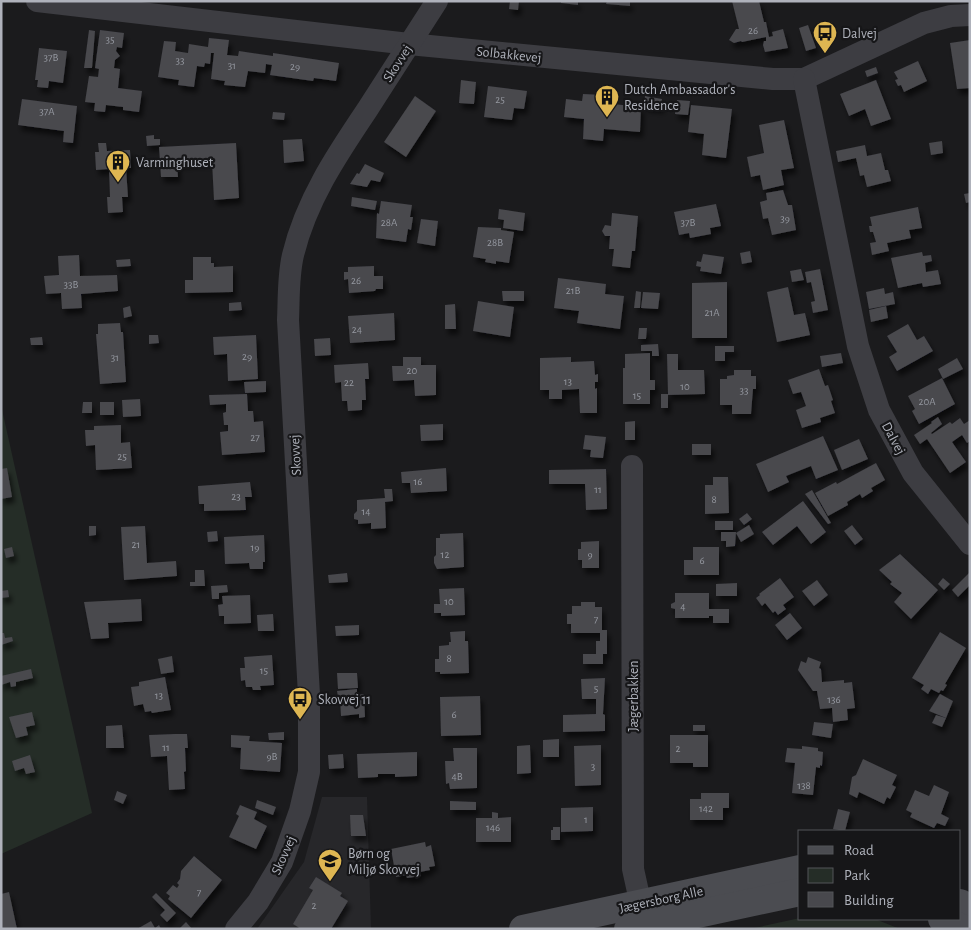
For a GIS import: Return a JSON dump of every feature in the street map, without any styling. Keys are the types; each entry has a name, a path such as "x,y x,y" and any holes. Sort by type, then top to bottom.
{"street":[{"name":"Solbakkevej","path":"37,1 116,6 410,44 773,80 804,79 924,23 951,16 970,15"},
{"name":"Skovvej","path":"236,929 258,902 282,862 300,811 309,772 309,695 288,320 290,274 293,258 300,232 321,184 341,147 438,1"},
{"name":"Dalvej","path":"804,79 858,346 879,410 913,473 970,544"},
{"name":"Jægerbakken","path":"632,466 633,869 638,919"},
{"name":"Jægersborg Alle","path":"638,919 798,870"},
{"name":"Jægersborg Alle","path":"523,929 638,919 798,892"},
{"path":"944,920 964,929"}],"shaded area":[{"name":"Børn og Miljø Skovvej","path":"322,797 367,797 371,929 257,929 304,862"}],"green space":[{"path":"1,405 92,813 1,854"},
{"path":"798,918 798,920 878,920 900,929 750,929"}],"building":[{"path":"510,1 519,1 518,10 509,9"},
{"path":"561,1 578,1 578,5 561,3"},
{"path":"607,1 630,1 630,6 606,4"},
{"path":"732,1 759,1 769,37 773,36 772,32 783,29 788,48 765,52 763,45 766,37 734,43 729,40 736,29 739,29"},
{"path":"808,25 816,48 806,51 799,28"},
{"path":"89,30 95,31 92,68 84,68"},
{"path":"100,30 124,33 122,48 117,47 116,51 120,56 115,60 114,68 120,69 118,88 142,91 139,112 123,110 123,107 106,105 105,112 94,111 95,103 85,102 89,76 98,77 99,69 95,68"},
{"path":"209,38 229,40 227,55 238,56 239,51 273,56 273,53 339,63 336,81 314,78 313,81 270,75 272,65 266,64 265,73 248,71 245,87 224,85 225,81 211,79 214,53 211,53 210,64 205,63 204,67 197,66 194,87 178,85 179,80 158,77 164,41 176,42 175,51 188,53 189,44 208,47"},
{"path":"970,40 970,88 957,89 950,43"},
{"path":"39,48 67,51 63,83 49,81 48,88 37,87 38,80 35,80"},
{"path":"918,61 927,81 904,92 901,85 898,86 895,80 898,79 894,72"},
{"path":"876,67 878,73 867,77 865,71"},
{"path":"461,80 476,82 474,104 459,103"},
{"path":"876,80 891,119 871,126 865,109 849,116 840,94"},
{"path":"488,86 527,91 524,109 514,108 512,120 484,117"},
{"name":"Dutch Ambassador's Residence","path":"583,94 605,95 604,103 641,107 640,132 604,129 603,141 583,139 584,119 564,117 566,99 582,101"},
{"path":"415,96 436,111 406,157 384,142"},
{"path":"645,96 662,99 661,108 644,106"},
{"path":"22,99 77,106 73,143 63,142 64,131 18,125"},
{"path":"677,100 690,101 688,115 675,114"},
{"path":"691,105 732,109 726,158 702,155 704,134 688,132"},
{"path":"273,112 285,113 284,120 272,119"},
{"path":"784,120 794,168 781,170 784,185 763,190 760,175 751,177 747,157 764,153 759,125"},
{"path":"154,135 154,139 160,139 160,145 147,146 146,136"},
{"path":"302,139 304,161 284,163 283,140"},
{"path":"942,141 943,153 931,155 929,143"},
{"name":"Varminghuset","path":"98,143 106,143 107,151 130,150 131,168 126,168 128,197 122,197 123,212 108,213 107,197 110,197 109,169 96,170 95,152 99,152"},
{"path":"236,143 239,198 214,200 212,161 177,163 178,177 161,177 159,147"},
{"path":"865,145 867,156 881,153 885,170 888,170 891,181 867,187 864,175 860,176 856,158 838,162 836,151"},
{"path":"365,164 384,173 380,182 371,180 367,187 350,184 357,173 359,174"},
{"path":"783,190 788,205 792,205 796,230 772,235 768,218 763,219 760,202 767,200 766,193"},
{"path":"970,193 970,202 966,203 964,194"},
{"path":"352,197 377,201 375,210 351,206"},
{"path":"381,201 412,205 410,217 413,217 411,230 408,229 406,242 376,238 377,213 379,214"},
{"path":"716,204 721,226 710,228 711,234 690,238 689,233 679,235 674,212"},
{"path":"918,207 922,228 909,230 911,238 887,243 889,251 872,255 870,243 876,242 873,232 870,232 869,226 872,226 870,217"},
{"path":"499,209 525,213 523,231 503,228 504,220 498,219"},
{"path":"612,213 638,216 635,251 632,251 630,268 612,266 614,249 609,249 610,236 605,236 602,231 605,225 611,226"},
{"path":"421,219 438,221 435,246 417,243"},
{"path":"478,227 501,228 501,230 514,232 509,263 496,261 496,264 485,262 486,259 473,257"},
{"path":"750,251 752,262 742,264 740,253"},
{"path":"922,252 923,256 931,255 932,261 925,263 926,272 938,270 941,284 923,287 922,283 898,288 891,258"},
{"path":"703,254 724,257 721,274 700,271 701,267 696,266 697,261 701,262"},
{"path":"79,255 80,276 117,275 118,291 81,294 82,308 62,309 61,293 46,294 44,276 59,275 58,256"},
{"path":"193,257 211,257 211,263 214,263 214,267 233,266 233,292 185,293 185,280 193,280"},
{"path":"130,259 131,266 117,267 116,260"},
{"path":"374,266 374,276 383,276 383,289 349,293 348,279 344,280 344,272 348,272 348,267"},
{"path":"801,269 804,280 792,282 790,271"},
{"path":"820,269 828,310 813,313 811,302 815,301 811,282 807,283 805,272"},
{"path":"558,278 606,284 605,294 624,296 620,329 577,323 579,311 554,308"},
{"path":"727,282 727,338 692,338 692,283"},
{"path":"788,287 794,315 805,313 810,335 777,342 767,292"},
{"path":"884,288 885,294 893,292 895,304 869,309 866,292"},
{"path":"502,291 524,291 524,301 503,301"},
{"path":"636,291 641,292 640,308 634,308"},
{"path":"643,292 660,293 658,309 641,308"},
{"path":"478,301 514,307 510,337 473,331"},
{"path":"241,302 242,310 229,311 229,303"},
{"path":"455,304 456,329 445,329 445,305"},
{"path":"130,306 132,316 124,318 123,308"},
{"path":"886,306 888,318 871,322 869,310"},
{"path":"394,313 395,340 350,343 348,316"},
{"path":"120,323 121,332 123,332 126,382 100,384 96,334 98,334 98,324"},
{"path":"908,324 917,340 924,336 933,351 897,371 889,357 897,352 887,336"},
{"path":"639,328 647,328 646,339 638,339"},
{"path":"149,335 158,335 159,343 149,344"},
{"path":"256,335 258,379 228,381 227,354 214,355 213,337"},
{"path":"42,337 43,345 31,345 30,338"},
{"path":"330,338 331,355 315,356 314,339"},
{"path":"658,344 659,356 652,356 652,351 641,351 641,345"},
{"path":"715,346 734,346 734,352 725,352 725,361 715,361"},
{"path":"650,353 650,380 655,380 655,390 650,390 650,404 623,404 625,354"},
{"path":"841,353 843,363 822,367 820,356"},
{"path":"667,354 678,354 678,370 704,370 705,394 668,395 668,408 661,408 661,394 668,394"},
{"path":"403,357 421,357 421,365 436,365 436,395 415,396 414,380 393,381 392,366 403,366"},
{"path":"571,357 571,362 594,361 595,375 598,374 598,382 595,382 595,389 597,388 597,413 580,413 579,389 562,390 562,399 549,399 549,390 540,390 540,358"},
{"path":"957,358 963,369 943,379 938,369"},
{"path":"368,363 369,379 365,379 366,400 362,400 362,410 348,411 347,401 342,401 341,382 335,383 334,365"},
{"path":"819,369 825,386 828,385 835,413 820,418 821,422 802,428 796,410 806,406 801,392 793,394 788,380"},
{"path":"734,370 751,370 751,376 756,376 756,389 753,389 751,414 732,414 732,405 720,405 720,379 727,379 727,376 734,375"},
{"path":"942,378 955,404 919,424 912,411 915,409 908,396"},
{"path":"266,381 266,392 245,393 244,382"},
{"path":"247,394 248,411 253,411 254,422 263,421 265,452 222,455 220,432 228,431 228,425 224,425 223,413 226,412 226,404 210,405 209,395"},
{"path":"140,399 141,416 123,417 122,400"},
{"path":"83,402 92,402 92,413 82,413"},
{"path":"100,402 114,402 114,415 100,415"},
{"path":"938,417 942,424 932,434 960,418 964,424 970,420 970,441 967,443 962,435 952,442 966,462 950,473 927,439 920,444 914,435"},
{"path":"635,421 635,440 625,440 625,422"},
{"path":"443,424 443,440 421,441 420,425"},
{"path":"121,425 121,443 130,442 132,468 96,470 95,445 86,446 85,430 94,430 94,426"},
{"path":"585,435 606,437 603,458 590,457 591,450 583,449"},
{"path":"823,436 838,470 816,479 811,466 786,476 789,482 768,492 756,464"},
{"path":"859,439 868,459 842,470 834,450"},
{"path":"692,444 711,444 711,455 692,455"},
{"path":"876,463 885,480 871,488 873,491 862,498 860,494 847,502 848,505 828,516 815,493 836,482 837,484"},
{"path":"7,468 12,497 1,499 1,469"},
{"path":"446,468 447,491 411,493 410,483 402,483 401,472"},
{"path":"606,469 607,509 586,510 585,484 549,484 549,470"},
{"path":"713,477 728,477 729,513 705,514 705,485 713,485"},
{"path":"250,482 252,497 245,497 246,510 204,511 204,504 199,504 198,486"},
{"path":"384,489 392,489 393,501 385,502 386,528 371,529 371,523 358,524 358,520 354,519 354,514 357,511 357,500 385,498"},
{"path":"812,490 831,523 828,524 805,494"},
{"path":"803,501 826,532 811,544 797,526 773,545 762,532"},
{"path":"747,513 752,519 744,525 739,519"},
{"path":"715,521 733,521 733,530 715,530"},
{"path":"749,525 754,534 741,542 736,533"},
{"path":"852,525 863,539 855,545 844,531"},
{"path":"89,526 96,526 96,535 89,536"},
{"path":"145,526 147,563 176,561 177,576 124,580 121,527"},
{"path":"217,531 218,541 208,542 207,532"},
{"path":"721,532 736,532 735,546 726,547 726,541 721,541"},
{"path":"463,533 464,567 437,569 434,563 436,538 440,538 440,534"},
{"path":"264,535 265,562 263,562 263,569 250,569 249,563 225,564 224,537"},
{"path":"599,541 599,568 582,568 582,560 578,560 578,549 581,549 581,542"},
{"path":"12,547 14,556 6,558 4,549"},
{"path":"693,547 719,547 719,575 684,575 684,560 693,560"},
{"path":"900,554 938,590 911,619 894,602 902,593 890,584 892,582 879,570"},
{"path":"195,570 204,570 205,586 190,586 190,582 195,582"},
{"path":"970,572 970,585 958,597 952,590"},
{"path":"347,573 348,582 329,583 328,575"},
{"path":"780,578 794,597 783,605 786,609 778,615 775,611 773,613 765,603 762,606 756,598"},
{"path":"943,578 950,584 944,590 938,584"},
{"path":"817,580 828,595 814,606 802,591"},
{"path":"737,583 737,596 716,596 716,584"},
{"path":"227,585 228,592 219,593 219,599 212,599 211,586"},
{"path":"464,588 465,615 441,616 441,613 434,613 434,604 440,604 439,589"},
{"path":"8,590 9,597 1,598 1,591"},
{"path":"675,593 709,593 709,609 729,609 729,623 713,623 713,616 709,616 709,618 675,618 675,609 671,608 671,604 675,602"},
{"path":"250,595 251,623 224,624 224,616 219,616 218,605 223,604 222,596"},
{"path":"141,599 142,621 108,623 109,638 91,639 84,602"},
{"path":"581,602 595,602 595,607 602,607 602,630 607,630 607,654 603,654 603,664 583,664 583,654 596,654 596,641 600,641 600,633 571,633 571,624 567,624 567,614 572,614 572,606 581,606"},
{"path":"790,613 802,628 787,640 775,625"},
{"path":"273,614 274,631 258,631 257,615"},
{"path":"359,625 359,635 336,636 335,626"},
{"path":"465,631 465,641 468,641 469,673 440,674 440,672 435,672 435,659 439,659 439,646 449,645 449,642 451,642 450,632"},
{"path":"940,632 966,648 945,684 947,685 943,691 941,690 939,693 931,689 928,694 921,689 924,685 912,678"},
{"path":"1,633 4,633 5,638 12,637 13,641 1,645"},
{"path":"272,655 274,685 260,686 261,690 253,690 252,687 246,687 245,680 241,681 240,668 245,668 244,657"},
{"path":"172,656 174,672 161,674 158,659"},
{"path":"808,657 821,662 819,668 821,669 822,682 844,680 844,683 852,682 855,708 847,709 848,720 833,722 832,708 820,709 817,691 813,691 798,670 801,661 806,663"},
{"path":"31,669 33,678 16,682 16,686 11,687 10,682 1,685 1,676"},
{"path":"337,673 357,673 358,688 338,689"},
{"path":"165,677 171,710 152,713 151,711 145,712 143,704 134,706 131,687 139,686 139,682"},
{"path":"605,678 603,714 605,715 605,731 563,732 563,715 596,714 596,699 582,699 581,679"},
{"path":"357,689 357,695 364,694 365,717 359,718 359,714 341,716 340,698 337,691"},
{"path":"940,694 953,701 946,718 929,711"},
{"path":"480,696 481,735 441,736 440,697"},
{"path":"32,712 35,725 26,727 28,735 16,738 9,717"},
{"path":"936,715 946,718 942,727 932,723"},
{"path":"814,722 833,724 831,738 812,735"},
{"path":"122,725 124,748 106,748 106,726"},
{"path":"693,725 705,725 705,731 693,731"},
{"path":"284,732 284,740 269,740 268,733"},
{"path":"187,734 188,748 185,748 186,771 184,772 185,789 169,790 167,756 151,757 149,735"},
{"path":"231,735 250,736 249,741 282,743 280,772 240,769 241,748 231,747"},
{"path":"670,735 708,735 708,767 693,767 693,763 670,763"},
{"path":"559,739 559,757 543,757 543,740"},
{"path":"530,745 531,773 517,774 517,746"},
{"path":"601,745 601,785 575,786 574,746"},
{"path":"802,746 818,748 818,751 823,752 822,766 820,765 820,768 816,767 813,795 792,793 795,763 785,762 787,748 802,749"},
{"path":"453,748 477,748 477,788 450,789 449,783 446,784 445,761 454,761"},
{"path":"417,752 417,776 395,777 395,774 378,774 378,777 358,778 357,754"},
{"path":"343,754 344,768 329,769 328,755"},
{"path":"30,755 35,772 26,774 24,768 15,771 12,761"},
{"path":"863,759 897,775 892,785 896,787 890,799 887,797 884,804 859,792 857,798 849,794 852,777 856,775"},
{"path":"934,785 949,792 941,814 949,818 945,826 937,823 934,828 910,817 912,813 906,810 915,790 929,796"},
{"path":"117,791 127,795 123,804 114,800"},
{"path":"701,793 729,793 729,808 723,808 723,820 690,820 690,799 701,799"},
{"path":"257,800 276,807 273,815 255,808"},
{"path":"450,801 476,802 476,810 450,810"},
{"path":"240,805 257,812 254,819 267,826 256,849 229,837 239,816 236,814"},
{"path":"593,807 593,831 561,832 561,808"},
{"path":"838,809 850,812 845,830 833,829"},
{"path":"492,812 498,813 498,818 511,817 511,842 476,842 476,818 492,818"},
{"path":"350,815 363,815 366,836 351,836"},
{"path":"553,827 560,827 560,840 551,840 551,830 553,830"},
{"path":"425,842 426,847 431,845 435,866 429,867 430,870 420,872 421,876 407,878 406,875 396,877 391,849"},
{"path":"194,856 222,880 191,918 168,899 170,896 166,893 173,885 177,888 181,871"},
{"path":"316,877 342,893 340,896 348,901 331,929 301,929 293,924 313,890 309,888"},
{"path":"9,892 17,929 1,929 1,894"},
{"path":"156,893 176,913 167,922 160,915 165,910 152,897"},
{"path":"151,921 155,928 159,925 161,929 137,929"},
{"path":"186,922 192,929 180,928"}],"place":[{"name":"Dalvej","path":"825,54"},
{"name":"Dutch Ambassador's Residence","path":"607,118"},
{"name":"Varminghuset","path":"118,183"},
{"name":"Skovvej 11","path":"300,720"},
{"name":"Børn og Miljø Skovvej","path":"330,882"}]}
